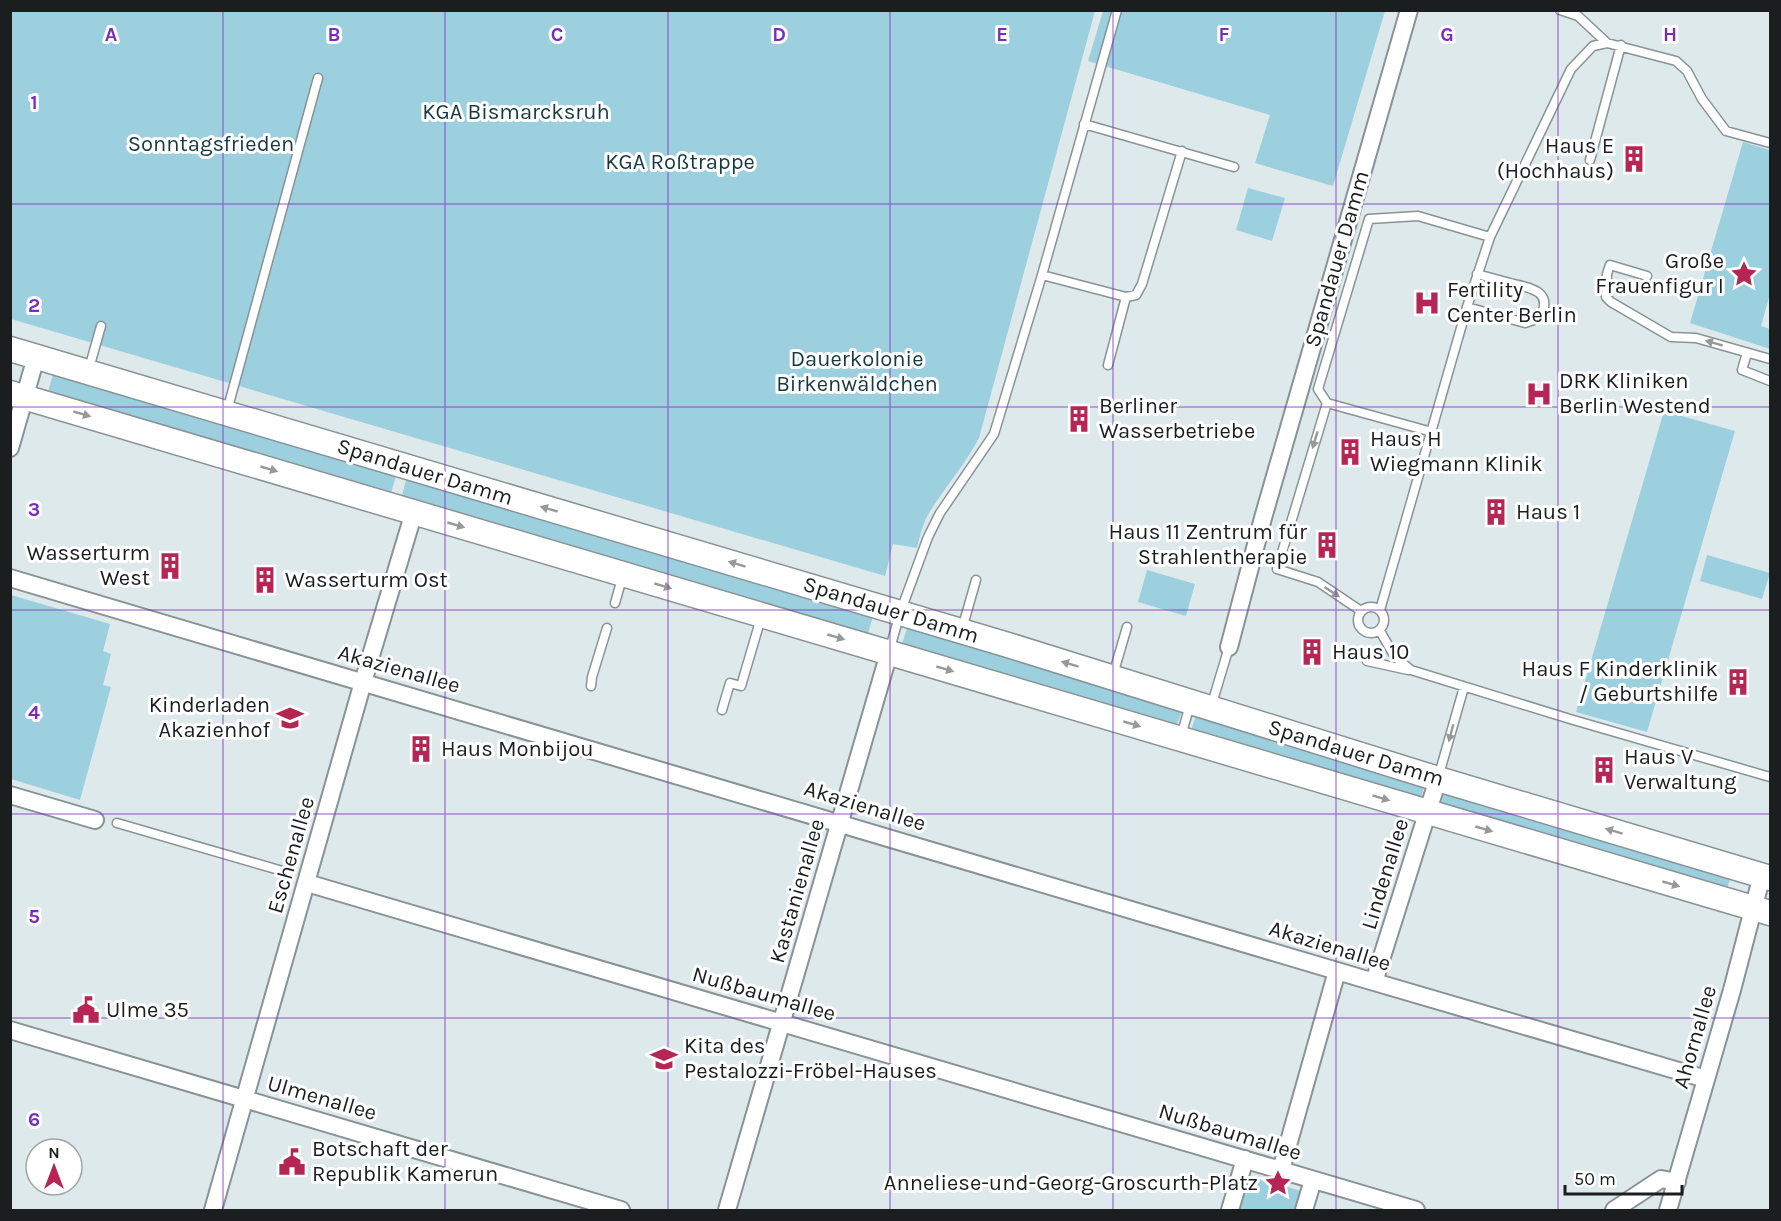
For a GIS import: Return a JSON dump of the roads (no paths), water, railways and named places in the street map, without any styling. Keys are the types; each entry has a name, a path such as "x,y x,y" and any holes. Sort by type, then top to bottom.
{"main road":[{"name":"Spandauer Damm","path":"10,349 961,631 1438,779 1766,876"},
{"name":"Spandauer Damm","path":"18,395 1762,911"}],"street":[{"name":"Spandauer Damm","path":"1229,647 1263,518 1409,10"},
{"path":"10,448 18,395 36,357"},
{"name":"Eschenallee","path":"213,1210 363,682 414,512"},
{"name":"Akazienallee","path":"10,578 1374,982 1706,1078"},
{"name":"Kastanienallee","path":"727,1210 889,652"},
{"name":"Lindenallee","path":"1374,982 1438,779"},
{"path":"10,795 95,820"},
{"name":"Ahornallee","path":"1668,1210 1706,1078 1762,911 1766,876"},
{"name":"Nußbaumallee","path":"307,883 1416,1210"},
{"path":"1281,1170 1337,971"},
{"name":"Ulmenallee","path":"10,1029 621,1210"},
{"path":"1230,1210 1245,1159"},
{"path":"1614,1210 1661,1179 1677,1182"},
{"path":"1304,1210 1313,1180"}],"lane":[{"path":"889,652 900,613 939,513 994,434 1042,275 1117,10"},
{"path":"1560,10 1578,16 1607,43"},
{"path":"1380,610 1467,307 1490,237 1571,69 1593,46 1607,43 1676,61 1687,71 1702,99 1726,130 1770,143"},
{"path":"1590,160 1621,45"},
{"path":"226,413 318,78"},
{"path":"1084,124 1234,167"},
{"path":"1042,275 1126,297 1136,295 1142,284 1182,151"},
{"path":"1431,432 1327,403 1318,389 1369,219 1418,216 1490,237"},
{"path":"1647,276 1610,265 1607,274 1606,297 1671,337 1696,338 1770,359"},
{"path":"1467,307 1525,323 1540,318 1545,308 1543,298 1533,289 1477,274"},
{"path":"1107,365 1126,297"},
{"path":"88,372 101,326"},
{"path":"1747,352 1742,370 1770,381"},
{"path":"1327,403 1277,569 1318,582 1361,611"},
{"path":"615,603 623,574"},
{"path":"961,631 976,580"},
{"path":"1368,607 1380,610 1385,623 1380,631 1371,634 1362,630 1358,621 1361,611 1368,607"},
{"path":"722,710 730,683 741,686 762,615"},
{"path":"1113,678 1127,627"},
{"path":"591,686 607,628"},
{"path":"1380,631 1395,657 1411,670"},
{"path":"1180,739 1201,705 1229,647"},
{"path":"1367,661 1411,670 1579,722 1770,777"},
{"path":"1438,779 1464,687"},
{"path":"117,823 286,872"}],"place":[{"name":"Haus E (Hochhaus)","path":"1634,159"},
{"name":"Große Frauenfigur I","path":"1744,274"},
{"name":"Fertility Center Berlin","path":"1427,303"},
{"name":"DRK Kliniken Berlin Westend","path":"1539,394"},
{"name":"Berliner Wasserbetriebe","path":"1079,419"},
{"name":"Haus H Wiegmann Klinik","path":"1350,452"},
{"name":"Haus 1","path":"1496,512"},
{"name":"Haus 11 Zentrum für Strahlentherapie","path":"1327,545"},
{"name":"Wasserturm West","path":"170,566"},
{"name":"Wasserturm Ost","path":"265,580"},
{"name":"Haus 10","path":"1312,652"},
{"name":"Haus F Kinderklinik / Geburtshilfe","path":"1738,682"},
{"name":"Kinderladen Akazienhof","path":"290,718"},
{"name":"Haus Monbijou","path":"421,749"},
{"name":"Haus V Verwaltung","path":"1604,770"},
{"name":"Ulme 35","path":"86,1010"},
{"name":"Kita des Pestalozzi-Fröbel-Hauses","path":"664,1059"},
{"name":"Botschaft der Republik Kamerun","path":"292,1162"},
{"name":"Anneliese-und-Georg-Groscurth-Platz","path":"1278,1183"}],"park label":[{"name":"KGA Bismarcksruh","path":"516,112"},
{"name":"Sonntagsfrieden","path":"211,144"},
{"name":"KGA Roßtrappe","path":"680,162"},
{"name":"Dauerkolonie Birkenwäldchen","path":"857,372"}]}
